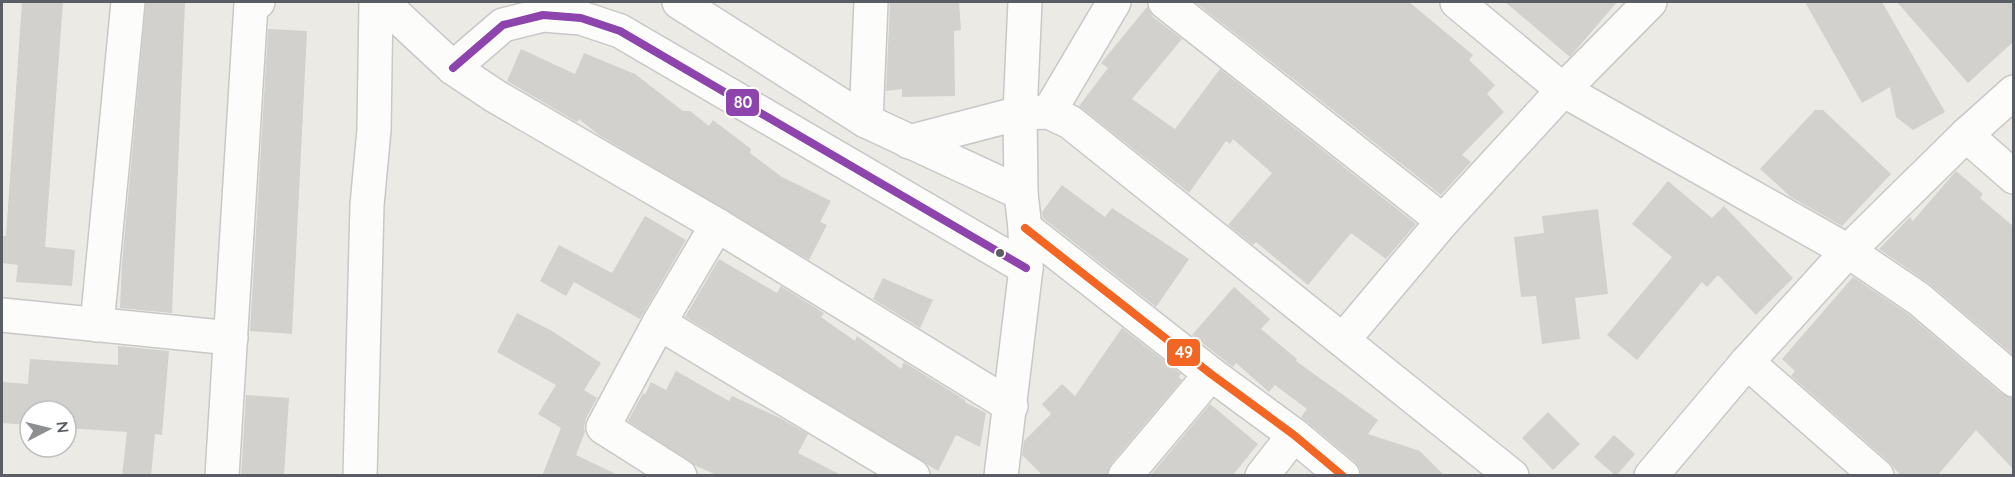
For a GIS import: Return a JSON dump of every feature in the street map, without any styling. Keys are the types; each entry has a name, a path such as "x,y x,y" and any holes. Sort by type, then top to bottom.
{"street":[{"path":"97,325 128,2"},
{"path":"222,476 251,4 258,2"},
{"path":"360,476 367,205 374,129 376,2"},
{"path":"382,2 453,68 495,96 717,225 1011,406"},
{"path":"679,2 866,121 1021,193"},
{"path":"866,121 871,2"},
{"path":"1001,476 1026,268 1021,193 1034,112 1024,2"},
{"path":"1034,112 1113,2"},
{"path":"1165,2 1443,221"},
{"path":"1457,2 1563,90 1848,250 1920,299 2013,380"},
{"path":"1343,340 1443,221 1563,90 1650,2"},
{"path":"453,68 503,25 543,15 581,18 620,31 1026,268"},
{"path":"1652,476 1747,362 1848,250 2013,92"},
{"path":"909,142 1034,112 1070,122 1512,476"},
{"path":"1966,135 2013,177"},
{"path":"680,476 603,427 659,323 717,225"},
{"path":"1025,228 1211,374 1294,435 1343,476"},
{"path":"2,315 231,338"},
{"path":"659,323 913,476"},
{"path":"1747,362 1877,476"},
{"path":"1125,476 1211,374"},
{"path":"1262,476 1294,435"}],"building":[{"path":"22,2 63,2 45,247 75,250 72,286 16,282 18,265 2,263 2,236 6,236"},
{"path":"146,2 185,2 172,313 120,308 122,263"},
{"path":"890,2 959,2 961,30 954,31 955,96 902,97 902,89 886,91"},
{"path":"1195,2 1409,2 1473,55 1469,60 1495,85 1487,94 1504,112 1462,155 1471,162 1441,195"},
{"path":"1505,2 1617,2 1570,57"},
{"path":"1805,2 1882,2 1945,112 1913,130 1896,117 1890,87 1862,103"},
{"path":"1897,2 2013,2 2013,42 1968,83"},
{"path":"1147,7 1153,17 1182,39 1132,99 1175,129 1220,69 1416,224 1386,259 1351,233 1308,285 1256,242 1253,245 1228,225 1272,173 1233,139 1230,144 1226,141 1189,193 1079,106 1108,68 1101,63"},
{"path":"268,29 307,31 292,334 250,331"},
{"path":"521,49 575,74 584,53 635,74 683,111 690,111 709,126 713,120 751,149 750,153 782,177 831,201 820,222 827,225 809,260 599,135 579,119 577,122 507,81"},
{"path":"1815,110 1823,110 1891,174 1842,226 1791,197 1760,169"},
{"path":"1956,171 1983,194 1980,198 2013,226 2013,355 1931,285 1879,249 1910,217 1913,221"},
{"path":"1668,181 1712,218 1724,206 1793,278 1756,315 1718,275 1707,287 1702,282 1637,360 1607,335 1672,257 1632,224"},
{"path":"1062,185 1105,217 1112,208 1189,259 1156,307 1043,218 1042,212"},
{"path":"1598,209 1608,294 1575,298 1580,339 1542,344 1536,296 1521,297 1514,237 1544,233 1542,216"},
{"path":"645,216 686,240 640,319 574,282 566,296 540,281 559,245 612,273"},
{"path":"719,259 777,293 781,286 824,313 821,317 855,341 857,336 901,369 904,362 986,413 980,447 956,435 938,471 685,317"},
{"path":"1853,277 1908,314 2002,394 2013,398 2013,469 1976,430 1937,476 1901,476 1889,462 1791,376 1795,371 1782,359"},
{"path":"883,278 933,300 920,328 873,299"},
{"path":"1234,287 1270,319 1261,329 1297,359 1296,361 1378,420 1368,434 1420,451 1445,476 1361,476 1360,469 1355,462 1301,417 1307,409 1275,385 1269,392 1236,363 1233,367 1192,335"},
{"path":"517,313 552,331 601,363 584,390 597,398 586,418 585,432 576,455 620,476 542,476 561,428 538,414 556,385 497,352"},
{"path":"1122,328 1181,374 1179,377 1182,380 1111,464 1107,476 1043,476 1022,455 1024,441 1051,414 1042,404 1062,384 1075,396"},
{"path":"118,346 169,351 162,435 155,434 151,476 122,476 127,432 78,429 78,399 18,399 18,424 2,423 2,382 28,384 30,359 118,365"},
{"path":"676,371 729,401 732,396 808,434 798,453 843,476 719,476 694,465 628,421 651,382 666,390"},
{"path":"246,395 289,398 284,476 241,476"},
{"path":"1210,404 1258,444 1232,476 1150,476"},
{"path":"1548,412 1580,444 1553,470 1522,438"},
{"path":"1614,435 1635,454 1616,476 1594,457"}],"transit line":[{"name":"80","path":"453,68 503,25 543,15 581,18 620,31 1026,268"},
{"name":"49","path":"1025,228 1211,374 1294,435 1343,476"}]}
